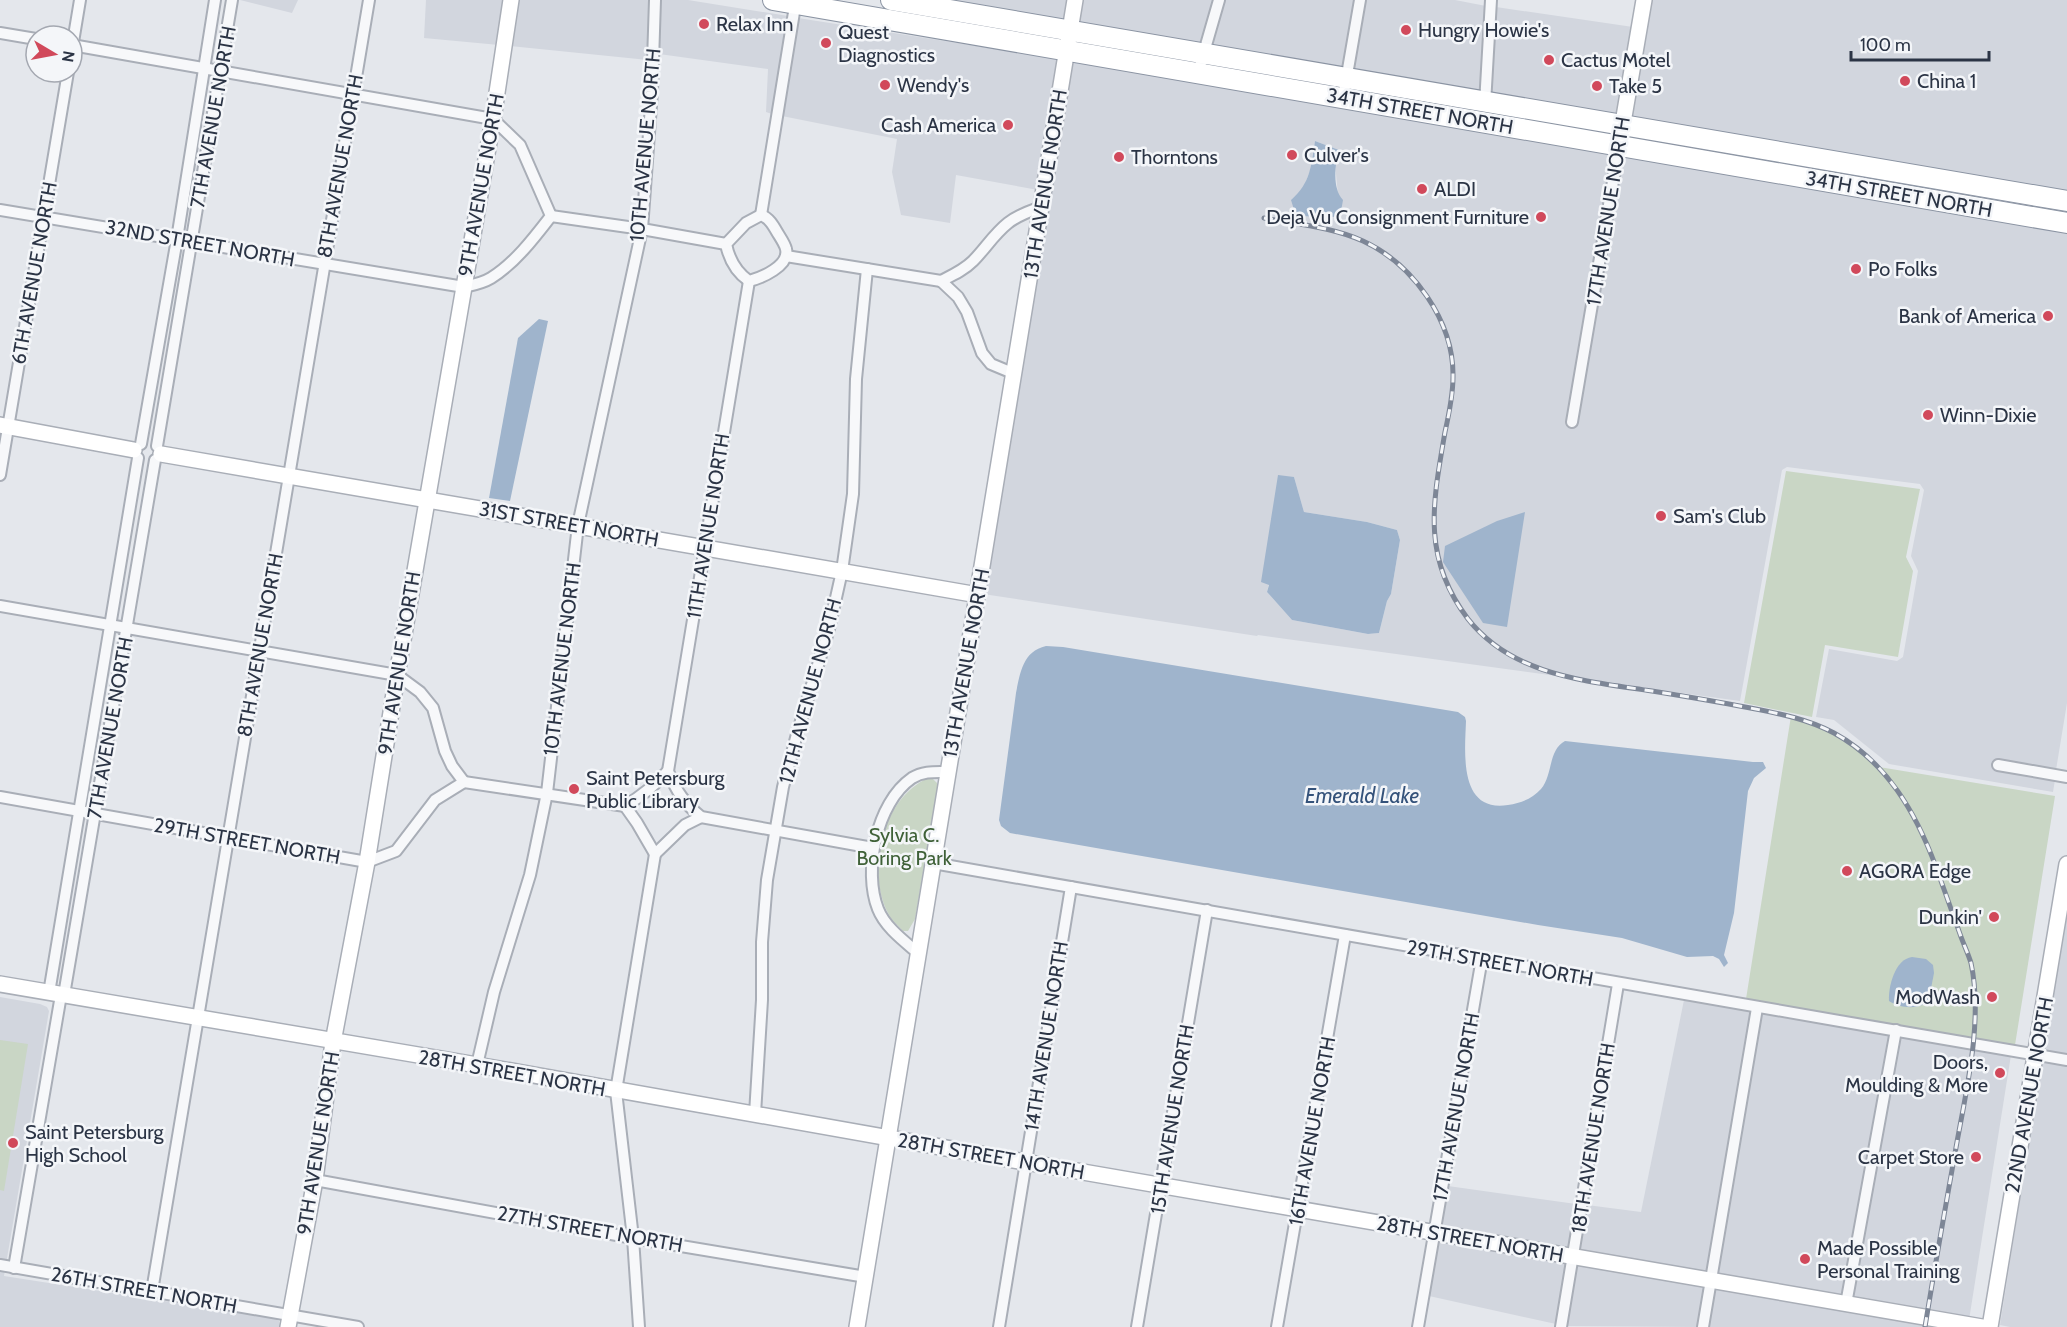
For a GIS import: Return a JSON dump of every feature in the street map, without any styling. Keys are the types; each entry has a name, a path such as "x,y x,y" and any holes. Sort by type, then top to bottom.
{"highway":[{"name":"34TH STREET NORTH","path":"772,0 933,17 1068,40 1204,54 1484,122 2067,223"},
{"name":"34TH STREET NORTH","path":"891,0 933,17"},
{"name":"34TH STREET NORTH","path":"1068,40 1198,73 1485,102 2067,201"},
{"path":"1956,204 1964,183"}],"street":[{"path":"76,24 80,0"},
{"name":"7TH AVENUE NORTH","path":"58,994 79,811 138,450 177,239 215,0"},
{"name":"7TH AVENUE NORTH","path":"14,1268 58,994 95,814 158,453 232,0"},
{"name":"8TH AVENUE NORTH","path":"152,1291 369,0"},
{"name":"9TH AVENUE NORTH","path":"289,1321 315,1180 333,1042 367,862 426,499 493,119 511,0"},
{"name":"10TH AVENUE NORTH","path":"477,1065 494,992 530,875 547,793 578,525 642,229 656,0"},
{"name":"13TH AVENUE NORTH","path":"857,1327 1075,0"},
{"path":"1198,73 1220,0"},
{"path":"1344,88 1360,0"},
{"path":"1484,122 1491,0"},
{"name":"17TH AVENUE NORTH","path":"1572,422 1644,0"},
{"path":"726,244 746,224 761,215 795,2"},
{"path":"0,33 24,37"},
{"path":"84,48 493,119 520,146 551,216"},
{"name":"6TH AVENUE NORTH","path":"0,475 4,426 44,217 66,84"},
{"path":"786,256 941,281 961,272 973,262 994,235 1008,222 1041,207"},
{"name":"32ND STREET NORTH","path":"0,210 464,288"},
{"path":"726,244 734,265 742,276 749,280 772,271 783,262 786,249 780,236 761,215"},
{"path":"551,216 726,244"},
{"path":"464,288 490,279 507,265 533,239 551,216"},
{"name":"12TH AVENUE NORTH","path":"755,1114 762,1000 762,942 767,880 786,777 829,629 842,571 853,494 856,378 867,269"},
{"name":"11TH AVENUE NORTH","path":"668,771 749,280"},
{"path":"941,281 958,297 968,312 982,353 991,364 1015,374"},
{"path":"4,426 138,450 150,461 158,453 147,443 138,450"},
{"name":"31ST STREET NORTH","path":"158,453 978,595"},
{"path":"0,606 397,675 420,692 434,708 445,751 452,766 464,782 625,806 640,798 668,771 675,788 687,806 701,818 873,848"},
{"path":"1998,765 2067,777"},
{"path":"918,952 890,926 879,911 873,891 873,848 883,819 903,786 913,777 928,772 947,772"},
{"name":"29TH STREET NORTH","path":"0,797 367,862 396,851 435,800 464,782"},
{"path":"625,806 655,854"},
{"path":"639,1327 633,1238 616,1091 655,854 685,825 701,818"},
{"name":"29TH STREET NORTH","path":"933,862 1618,984 2067,1060"},
{"name":"22ND AVENUE NORTH","path":"1990,1327 2067,864"},
{"name":"14TH AVENUE NORTH","path":"999,1327 1071,887"},
{"name":"15TH AVENUE NORTH","path":"1137,1327 1207,910"},
{"name":"16TH AVENUE NORTH","path":"1277,1327 1345,935"},
{"name":"17TH AVENUE NORTH","path":"1419,1327 1482,958"},
{"name":"28TH STREET NORTH","path":"0,984 1982,1327"},
{"name":"18TH AVENUE NORTH","path":"1561,1327 1618,984"},
{"path":"1703,1327 1757,1008"},
{"path":"1846,1304 1896,1030"},
{"name":"27TH STREET NORTH","path":"315,1180 633,1238 866,1277"},
{"name":"26TH STREET NORTH","path":"0,1265 152,1291 289,1321 358,1327"}],"shaded area":[{"path":"240,0 298,0 292,13"},
{"path":"426,0 506,0 499,45 424,38"},
{"path":"517,0 650,0 648,60 510,46"},
{"path":"661,0 688,0 788,16 772,114 766,112 768,69 659,54"},
{"path":"927,0 1069,0 1065,24"},
{"path":"1080,0 1214,0 1200,47 1076,26"},
{"path":"1225,0 1355,0 1342,72 1211,49"},
{"path":"1366,0 1455,0 1486,6 1480,95 1352,73"},
{"path":"1650,0 2067,0 2067,196 1628,121"},
{"path":"1496,7 1633,27 1618,119 1491,97"},
{"path":"798,18 1059,59 1038,190 956,175 950,223 901,215 892,172 897,139 782,116"},
{"path":"1070,61 1613,150 1566,425 1576,428 1623,151 2067,229 2067,703 2056,770 1994,760 1992,769 2055,780 2053,792 1889,764 1834,720 1816,717 1829,649 1897,661 1903,657 1918,571 1911,556 1924,490 1920,484 1787,467 1782,470 1740,701 1257,636 983,594","holes":["1315,141 1339,150 1335,163 1338,195 1291,200 1302,191 1310,171","1294,477 1304,512 1367,522 1397,530 1400,540 1391,594 1379,633 1368,634 1292,620 1267,592"]},
{"path":"2067,915 2067,1056 2044,1051"},
{"name":"Saint Petersburg High School","path":"0,997 40,1004 47,1007 49,1011 4,1276 273,1318 279,1321 280,1327 0,1327"},
{"path":"1684,1000 1751,1011 1707,1275 1579,1253 1587,1205 1641,1212"},
{"path":"1762,1012 1889,1034 1842,1298 1717,1277"},
{"path":"1900,1036 1970,1050 1970,1048 2011,1055 1969,1320 1853,1300"},
{"path":"2042,1061 2067,1065 2067,1327 2010,1327 2000,1325"},
{"path":"1448,1186 1576,1204 1568,1251 1440,1229"},
{"path":"1439,1238 1567,1260 1556,1324 1429,1296"},
{"path":"1578,1262 1705,1284 1697,1327 1567,1326"},
{"path":"1716,1286 1954,1327 1708,1327"}],"green space":[{"path":"1786,471 1920,489 1906,557 1913,571 1898,657 1825,645 1812,717 1744,703"},
{"path":"1791,716 1813,723 1835,734 1856,747 1879,767 2055,796 2015,1045 1746,999"},
{"name":"Sylvia C. Boring Park","path":"932,778 937,783 937,790 915,919 908,931 903,931 889,916 882,895 878,876 882,837 889,818 899,802 912,788"},
{"path":"0,1040 28,1044 4,1191 0,1190"}],"water":[{"path":"1315,141 1339,150 1335,176 1337,189 1343,200 1340,217 1296,216 1291,200 1298,194 1306,180"},
{"path":"539,319 548,321 510,501 489,498 518,338"},
{"path":"1278,475 1294,477 1304,512 1367,522 1397,530 1400,540 1391,594 1379,633 1368,634 1292,620 1267,592 1269,585 1261,582"},
{"path":"1525,512 1507,627 1483,623 1443,562 1445,546 1497,521"},
{"name":"Emerald Lake","path":"1046,646 1458,712 1465,717 1466,721 1466,763 1472,790 1480,799 1492,805 1517,803 1538,792 1545,783 1556,750 1565,741 1763,762 1766,768 1754,778 1748,791 1734,913 1724,955 1728,963 1724,967 1719,959 1713,956 1687,957 1622,938 1010,833 1001,826 999,820 1016,693 1021,671 1027,658"},
{"path":"1912,957 1926,959 1933,965 1934,973 1929,999 1926,1003 1916,1007 1904,1007 1889,1001 1890,988 1897,968 1906,959"}],"railway":[{"path":"1264,218 1339,232 1381,251 1414,279 1438,315 1446,335 1453,377 1452,398 1437,482 1434,528 1437,551 1453,596 1468,619 1486,638 1506,653 1552,673 1602,684 1757,709 1813,723 1853,745 1869,759 1884,774 1909,809 1928,847 1970,959 1975,1007 1969,1076 1925,1327"}],"place":[{"name":"Relax Inn","path":"704,24"},
{"name":"Hungry Howie's","path":"1406,30"},
{"name":"Quest Diagnostics","path":"826,43"},
{"name":"Cactus Motel","path":"1549,60"},
{"name":"China 1","path":"1905,81"},
{"name":"Wendy's","path":"885,85"},
{"name":"Take 5","path":"1597,86"},
{"name":"Cash America","path":"1008,125"},
{"name":"Culver's","path":"1292,155"},
{"name":"Thorntons","path":"1119,157"},
{"name":"ALDI","path":"1422,189"},
{"name":"Deja Vu Consignment Furniture","path":"1541,217"},
{"name":"Po Folks","path":"1856,269"},
{"name":"Bank of America","path":"2048,316"},
{"name":"Winn-Dixie","path":"1928,415"},
{"name":"Sam's Club","path":"1661,516"},
{"name":"Saint Petersburg Public Library","path":"574,789"},
{"name":"AGORA Edge","path":"1847,871"},
{"name":"Dunkin'","path":"1994,917"},
{"name":"ModWash","path":"1992,997"},
{"name":"Doors, Moulding & More","path":"2000,1073"},
{"name":"Saint Petersburg High School","path":"13,1143"},
{"name":"Carpet Store","path":"1976,1157"},
{"name":"Made Possible Personal Training","path":"1805,1259"}]}
